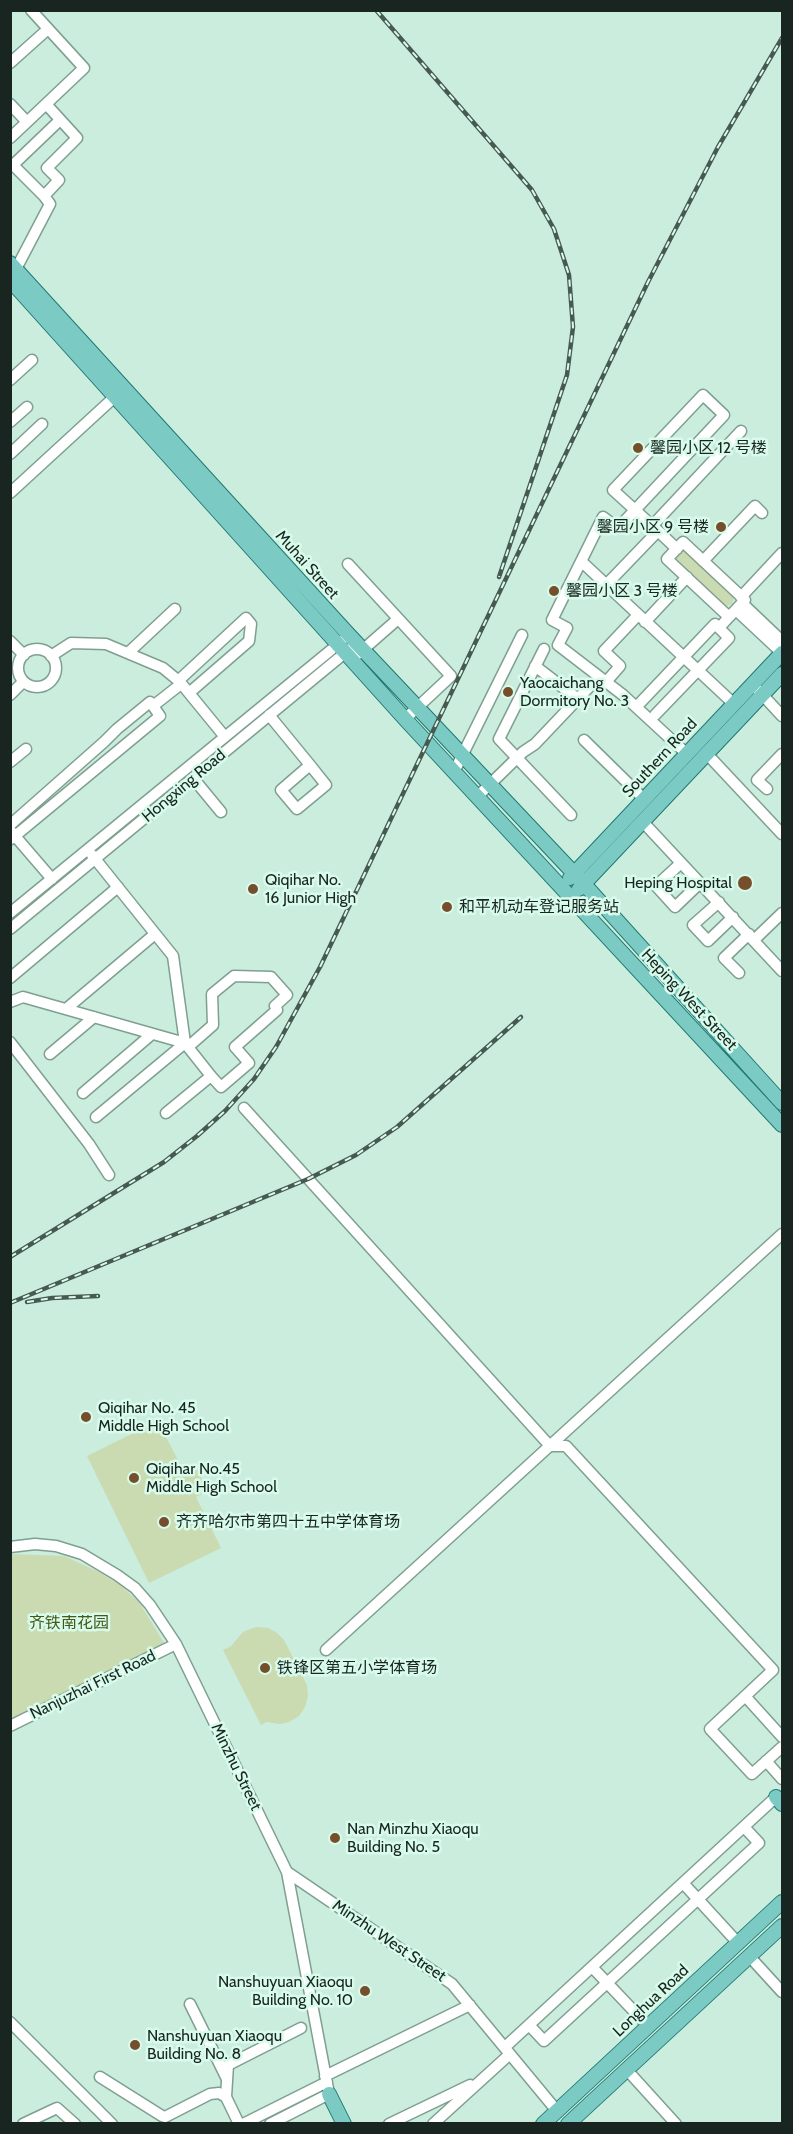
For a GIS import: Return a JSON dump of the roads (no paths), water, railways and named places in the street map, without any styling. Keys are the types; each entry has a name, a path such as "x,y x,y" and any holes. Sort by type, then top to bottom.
{"main road":[{"name":"Muhai Street","path":"12,271 345,652 566,892"},
{"name":"Muhai Street","path":"120,392 584,884"},
{"name":"Southern Road","path":"566,892 574,873 782,653"},
{"name":"Southern Road","path":"566,892 584,884 783,674"},
{"name":"Heping West Street","path":"584,884 783,1103"},
{"name":"Heping West Street","path":"566,892 783,1125"},
{"name":"Longhua Road","path":"543,2124 783,1902"},
{"name":"Longhua Road","path":"568,2124 783,1926"},
{"path":"327,2084 344,2124"}],"street":[{"path":"10,138 84,68 31,10"},
{"path":"10,63 48,29"},
{"path":"10,104 27,122"},
{"path":"44,196 59,180 47,168 77,138 46,104"},
{"path":"12,271 50,204 13,165 60,120"},
{"path":"10,380 32,360"},
{"path":"10,493 120,392"},
{"path":"677,549 655,528 635,510 613,490 703,395 724,415 635,510 618,528 603,517 552,620 567,628 558,645 623,695 687,754"},
{"path":"10,422 27,407"},
{"path":"10,454 42,424"},
{"path":"606,585 741,431"},
{"path":"703,561 755,506 762,513"},
{"path":"782,653 735,608 703,561 683,542 667,559 687,577 735,608 783,641"},
{"path":"640,703 683,657 735,608 783,553"},
{"path":"582,562 734,704"},
{"path":"348,564 451,676 405,719"},
{"path":"606,682 620,666 604,651 687,577"},
{"path":"128,653 175,609"},
{"path":"153,706 246,618 251,624 249,641 189,693"},
{"path":"345,652 356,642 398,618"},
{"path":"655,715 729,638 717,626"},
{"path":"454,772 522,635"},
{"path":"10,641 24,655"},
{"name":"Hongxing Road","path":"10,929 356,642"},
{"path":"51,656 71,643 106,644 163,668 180,682 225,737"},
{"path":"38,649 51,656 56,666 55,673 48,683 37,687 23,682 18,675 18,663 24,655 31,650 38,649"},
{"path":"544,649 499,739 571,815"},
{"name":"Hongxing Road","path":"10,913 225,737 345,652"},
{"path":"535,666 578,699"},
{"path":"10,695 23,682"},
{"path":"753,683 783,716"},
{"path":"478,796 535,744 591,685"},
{"path":"10,825 150,702 160,716 12,835 52,879"},
{"path":"269,716 310,765"},
{"path":"117,729 127,743"},
{"path":"584,740 644,799"},
{"path":"10,762 26,749"},
{"path":"707,754 783,834"},
{"path":"767,789 757,780 783,754"},
{"path":"193,778 221,812"},
{"path":"56,784 60,798"},
{"path":"643,822 783,971"},
{"path":"88,850 173,956 186,1045 221,1087 249,1064 235,1047 277,1010 275,1006 287,995 271,977 234,976 212,994 213,1025 186,1045 96,1117"},
{"path":"681,863 656,886 675,907 700,883"},
{"path":"10,978 118,887"},
{"path":"718,902 693,925 708,941 733,917"},
{"path":"738,973 724,958 783,913"},
{"path":"66,1009 155,934"},
{"path":"10,1002 23,997 186,1045"},
{"path":"50,1054 94,1017"},
{"path":"83,1093 152,1034"},
{"path":"10,1042 89,1144 110,1175"},
{"path":"166,1113 212,1076"},
{"path":"244,1108 550,1446 566,1446 773,1670 710,1729 752,1774 783,1747"},
{"path":"326,1650 783,1234"},
{"name":"Minzhu Street","path":"10,1547 56,1546 82,1554 135,1588 164,1624 176,1644 287,1872 327,2084"},
{"name":"Nanjuzhai First Road","path":"10,1726 176,1644"},
{"path":"745,1696 783,1737"},
{"path":"766,1761 783,1779"},
{"path":"433,2124 482,2079 529,2025 744,1827 779,1800"},
{"path":"529,2025 544,2041 607,1983 759,1843 744,1827"},
{"name":"Minzhu West Street","path":"287,1872 452,1984 557,2110"},
{"path":"683,1883 738,1943"},
{"path":"750,1957 783,1992"},
{"path":"592,1967 648,2026"},
{"path":"190,2004 227,2080"},
{"path":"100,2077 165,2117 210,2094 219,2093 226,2097 241,2124 327,2084 470,2005"},
{"path":"10,2022 112,2124"},
{"path":"226,2097 228,2065 301,2028"},
{"path":"627,2070 676,2124"},
{"path":"389,2124 482,2079"},
{"path":"270,2124 327,2084"},
{"path":"23,2124 57,2108 75,2124"}],"railway":[{"path":"376,10 532,190 554,229 569,275 573,327 567,375 499,577"},
{"path":"10,1257 164,1162 197,1136 225,1111 254,1079 276,1047 320,967 648,282 718,147 782,38"},
{"path":"10,1303 308,1179 356,1155 397,1127 521,1017"},
{"path":"27,1302 52,1298 98,1296"}],"place":[{"name":"馨园小区 12 号楼","path":"638,448"},
{"name":"馨园小区 9 号楼","path":"721,527"},
{"name":"馨园小区 3 号楼","path":"554,591"},
{"name":"Yaocaichang Dormitory No. 3","path":"508,692"},
{"name":"Heping Hospital","path":"745,883"},
{"name":"Qiqihar No. 16 Junior High","path":"253,889"},
{"name":"和平机动车登记服务站","path":"447,907"},
{"name":"Qiqihar No. 45 Middle High School","path":"86,1417"},
{"name":"Qiqihar No.45 Middle High School","path":"134,1478"},
{"name":"齐齐哈尔市第四十五中学体育场","path":"164,1522"},
{"name":"铁锋区第五小学体育场","path":"265,1668"},
{"name":"Nan Minzhu Xiaoqu Building No. 5","path":"335,1838"},
{"name":"Nanshuyuan Xiaoqu Building No. 10","path":"365,1991"},
{"name":"Nanshuyuan Xiaoqu Building No. 8","path":"135,2045"}],"park label":[{"name":"齐铁南花园","path":"69,1623"}]}
